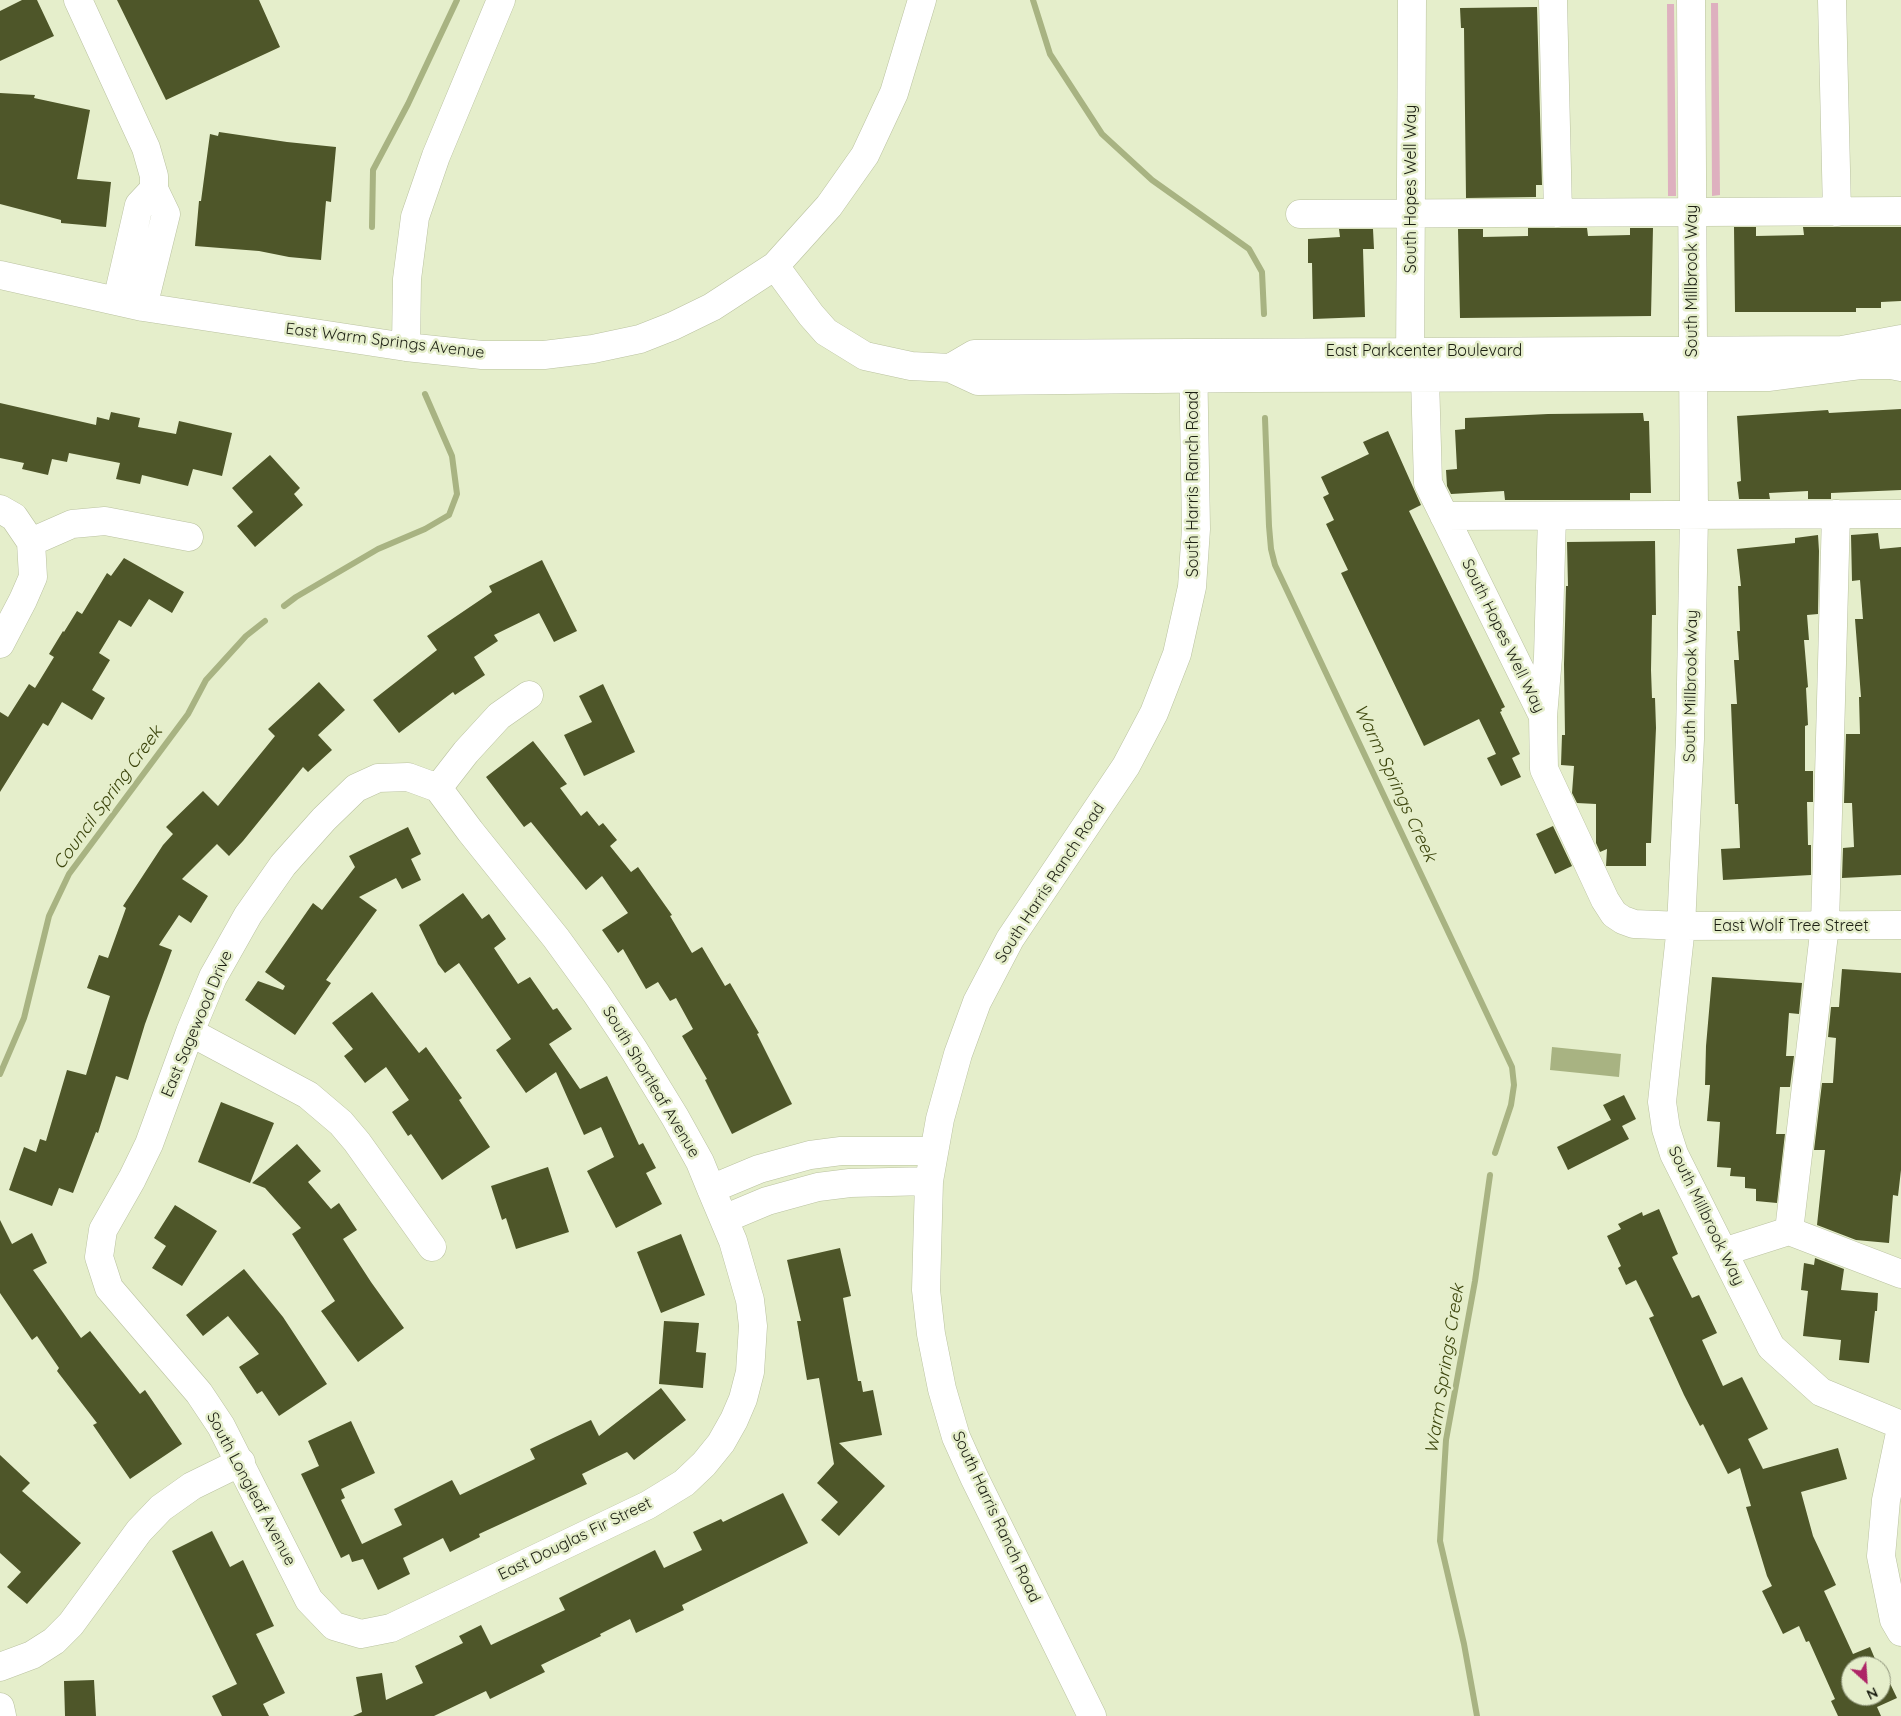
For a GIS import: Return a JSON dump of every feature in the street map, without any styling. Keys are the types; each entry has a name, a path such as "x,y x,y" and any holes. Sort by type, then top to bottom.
{"street":[{"path":"78,0 146,148 154,176 154,188 166,214 130,304"},
{"path":"406,347 406,280 415,217 436,156 501,0"},
{"name":"East Warm Springs Avenue","path":"0,275 130,304 406,347 482,355 544,355 593,349 630,341 673,326 712,307 775,266 829,206 865,155 894,93 922,0"},
{"name":"South Hopes Well Way","path":"1412,0 1411,213 1415,369 1428,483 1543,716 1544,769 1605,900 1614,914 1622,920 1634,924 1681,926"},
{"path":"1553,0 1558,213"},
{"name":"South Millbrook Way","path":"1692,0 1694,515 1690,739 1681,926 1662,1102 1666,1129 1674,1154 1771,1347 1821,1392 1901,1426"},
{"path":"1832,0 1837,212"},
{"path":"1300,214 1901,211"},
{"name":"East Parkcenter Boulevard","path":"775,266 826,332 865,356 911,366 950,368 978,381 1193,366 1415,369 1693,377 1768,377 1860,366 1892,365 1901,367"},
{"name":"East Parkcenter Boulevard","path":"1415,369 1692,350 1842,350 1901,339"},
{"name":"South Harris Ranch Road","path":"1092,1716 956,1437 942,1389 931,1334 926,1290 929,1181 933,1150 958,1054 977,1002 1010,939 1126,766 1154,713 1177,654 1192,587 1196,529 1193,366"},
{"path":"0,509 14,517 31,542 33,577 0,644"},
{"path":"1788,1231 1826,925 1836,514"},
{"path":"1444,516 1901,514"},
{"path":"1543,716 1548,656 1552,516"},
{"path":"31,542 72,524 105,521 189,537"},
{"path":"438,788 466,752 500,716 529,695"},
{"name":"East Sagewood Drive","path":"99,1257 103,1230 150,1144 190,1032 213,977 248,915 283,865 324,819 356,788 378,778 408,777 438,788"},
{"name":"South Shortleaf Avenue","path":"438,788 556,938 596,993 675,1117 700,1162 733,1241 750,1300 754,1326 750,1372 743,1399 734,1420"},
{"name":"East Wolf Tree Street","path":"1681,926 1901,925"},
{"path":"190,1032 308,1094 341,1123 357,1142 432,1247"},
{"path":"711,1188 759,1169 810,1155 842,1151 933,1150"},
{"path":"724,1219 767,1201 818,1187 850,1183 929,1181"},
{"path":"1723,1252 1788,1231 1901,1274"},
{"name":"South Longleaf Avenue","path":"99,1257 109,1288 199,1393 222,1426 309,1600 334,1626 361,1634 391,1628"},
{"name":"East Douglas Fir Street","path":"391,1628 648,1505 684,1483 704,1464 734,1420"},
{"path":"1901,1426 1886,1500 1881,1556 1894,1620 1901,1632"},
{"path":"0,1667 32,1655 54,1641 71,1624 139,1531 161,1508 192,1486 241,1462"},
{"path":"0,1707 2,1716"}],"shaded area":[{"path":"1711,3 1718,3 1720,195 1712,196"},
{"path":"1667,4 1674,4 1676,196 1668,196"},
{"path":"1552,1047 1621,1054 1619,1077 1550,1070"}],"building":[{"path":"22,0 37,0 54,36 0,61 0,11"},
{"path":"117,0 259,0 280,47 166,100"},
{"path":"1537,7 1542,185 1536,185 1536,197 1466,198 1464,28 1461,28 1460,8"},
{"path":"0,93 35,95 34,98 90,110 77,179 111,182 106,227 61,223 61,220 0,204"},
{"path":"219,132 336,147 331,202 326,201 321,260 289,257 259,251 195,246 199,201 201,201 210,134 218,136"},
{"path":"1734,227 1756,227 1756,236 1804,235 1803,227 1901,227 1901,301 1881,302 1881,308 1856,308 1856,312 1735,312"},
{"path":"1528,228 1587,228 1588,236 1630,235 1630,228 1653,228 1651,316 1460,318 1458,229 1483,229 1483,237 1528,236"},
{"path":"1339,229 1373,229 1374,249 1363,249 1365,317 1313,319 1312,263 1308,263 1308,239 1340,237"},
{"path":"0,403 96,425 97,417 109,420 111,412 140,418 138,427 176,434 179,421 232,433 222,476 193,469 188,486 142,475 140,484 116,479 120,463 69,453 67,462 52,459 48,475 22,469 24,463 0,458"},
{"path":"1901,409 1901,490 1831,493 1831,499 1808,499 1808,491 1769,493 1770,499 1739,499 1737,482 1741,481 1737,416 1828,410 1829,413"},
{"path":"1643,413 1644,421 1649,421 1651,493 1630,493 1630,500 1505,500 1504,491 1451,494 1447,486 1446,470 1457,469 1455,430 1465,429 1465,418 1548,414"},
{"path":"1388,431 1421,505 1409,511 1505,707 1500,712 1520,754 1512,758 1521,777 1501,786 1487,758 1496,754 1479,719 1424,746 1341,573 1348,570 1326,524 1334,520 1323,497 1329,494 1321,477 1369,454 1363,442"},
{"path":"270,455 300,488 294,494 303,505 255,547 237,526 253,512 232,488"},
{"path":"1878,533 1880,549 1901,547 1901,875 1842,878 1843,848 1854,847 1852,803 1844,803 1846,734 1860,734 1859,697 1861,697 1855,619 1863,619 1860,580 1852,581 1851,535"},
{"path":"1818,535 1818,614 1807,615 1809,640 1804,640 1808,687 1806,688 1808,725 1805,726 1805,771 1813,771 1813,802 1807,802 1808,845 1811,845 1811,875 1723,880 1721,849 1740,848 1738,804 1735,804 1731,704 1737,704 1734,660 1739,660 1737,631 1740,631 1738,586 1741,586 1737,549 1795,543 1795,538"},
{"path":"1655,541 1656,615 1652,615 1651,670 1652,698 1655,698 1656,728 1651,843 1646,843 1646,866 1606,866 1607,849 1600,852 1596,843 1596,804 1577,803 1572,793 1574,766 1561,765 1562,735 1565,735 1564,664 1566,586 1568,586 1567,542"},
{"path":"124,558 184,592 172,613 149,599 131,627 119,620 99,653 110,660 92,690 105,698 92,720 62,702 48,726 43,723 0,792 0,712 8,717 29,684 35,688 54,657 49,654 63,631 77,611 82,614 107,573 111,576"},
{"path":"542,560 577,631 554,642 539,613 494,635 498,641 474,657 485,675 455,695 453,692 399,733 373,700 437,650 427,636 492,592 489,586"},
{"path":"319,682 345,710 318,735 332,750 308,772 303,767 229,856 217,844 182,879 208,896 191,923 179,915 159,945 172,950 145,1024 128,1080 116,1076 98,1133 96,1132 73,1193 59,1188 52,1206 9,1190 24,1147 36,1152 40,1139 46,1141 67,1070 86,1075 110,996 87,988 99,955 108,958 126,908 123,906 163,845 173,834 166,827 203,791 218,806 275,736 268,729"},
{"path":"603,684 635,752 584,776 564,735 592,722 579,696"},
{"path":"533,741 567,784 560,788 581,816 587,811 599,826 603,823 617,840 610,846 631,872 638,867 672,915 670,916 692,953 702,947 725,986 730,983 759,1033 757,1034 792,1104 732,1134 705,1080 707,1079 682,1036 693,1029 676,998 670,1001 658,982 646,989 623,949 618,953 602,930 628,913 602,876 586,890 531,822 524,827 486,777"},
{"path":"1553,826 1572,866 1555,874 1536,834"},
{"path":"408,827 421,854 411,859 421,880 402,889 396,878 359,897 377,910 326,980 331,983 295,1035 245,1000 258,981 283,990 285,986 265,972 313,903 322,910 355,867 349,856"},
{"path":"463,893 482,919 489,914 506,939 494,948 518,984 530,977 553,1010 557,1008 572,1029 549,1044 580,1089 607,1076 639,1145 643,1143 656,1168 646,1173 662,1204 616,1228 587,1171 614,1157 601,1127 584,1135 556,1072 526,1093 496,1050 511,1039 459,963 445,973 438,964 419,925"},
{"path":"1842,969 1901,973 1901,1170 1898,1196 1893,1195 1889,1243 1856,1240 1817,1225 1825,1150 1814,1150 1822,1083 1833,1083 1836,1038 1828,1037 1831,1007 1839,1007"},
{"path":"1712,977 1802,983 1799,1014 1789,1013 1786,1056 1794,1056 1790,1087 1780,1087 1776,1134 1785,1134 1777,1203 1756,1201 1756,1189 1745,1188 1745,1177 1730,1176 1731,1168 1717,1167 1720,1122 1707,1121 1710,1085 1705,1085 1706,1046"},
{"path":"372,992 419,1053 426,1047 462,1098 459,1100 490,1147 442,1180 411,1134 408,1136 392,1112 409,1100 386,1067 365,1083 344,1056 353,1049 332,1023"},
{"path":"1624,1095 1636,1119 1622,1126 1629,1139 1568,1170 1557,1147 1611,1120 1603,1105"},
{"path":"221,1102 274,1123 250,1183 198,1162"},
{"path":"297,1144 321,1171 308,1182 331,1209 339,1203 357,1230 343,1239 404,1328 358,1362 321,1311 335,1301 292,1234 301,1228 265,1188 252,1183"},
{"path":"548,1167 569,1232 516,1249 506,1218 502,1220 491,1186"},
{"path":"175,1205 217,1231 182,1286 152,1268 166,1246 154,1238"},
{"path":"1659,1209 1678,1254 1672,1257 1692,1298 1699,1295 1717,1333 1702,1340 1723,1386 1742,1377 1768,1429 1748,1439 1763,1469 1838,1448 1847,1479 1801,1492 1813,1536 1836,1585 1824,1591 1853,1654 1870,1647 1874,1656 1841,1656 1841,1706 1879,1706 1877,1707 1881,1716 1838,1716 1831,1701 1835,1699 1809,1641 1806,1642 1799,1626 1783,1634 1762,1591 1772,1586 1767,1576 1746,1507 1751,1506 1740,1468 1728,1474 1703,1424 1700,1426 1649,1318 1654,1316 1636,1280 1626,1285 1618,1268 1621,1266 1607,1236 1621,1229 1618,1224 1642,1212 1643,1216"},
{"path":"0,1220 12,1244 32,1233 47,1263 33,1270 81,1338 90,1331 140,1394 145,1390 182,1444 130,1479 93,1425 97,1423 57,1371 59,1368 37,1336 32,1340 0,1293"},
{"path":"681,1234 705,1295 661,1313 637,1252"},
{"path":"840,1248 851,1296 843,1298 858,1381 861,1381 863,1392 873,1390 882,1435 839,1443 885,1486 839,1536 821,1520 838,1502 817,1483 834,1464 819,1378 807,1380 797,1321 801,1321 787,1260"},
{"path":"1815,1258 1844,1269 1841,1290 1878,1293 1869,1363 1839,1360 1841,1340 1803,1336 1808,1291 1801,1290 1804,1263 1814,1265"},
{"path":"244,1269 283,1317 327,1384 279,1416 262,1391 257,1394 239,1367 259,1354 228,1316 203,1336 186,1315"},
{"path":"664,1321 699,1323 696,1352 706,1353 703,1388 659,1384"},
{"path":"661,1388 686,1420 634,1460 627,1452 582,1474 587,1484 479,1534 480,1537 450,1552 443,1538 403,1558 410,1574 378,1590 363,1559 352,1562 349,1554 341,1558 301,1474 319,1466 308,1441 351,1421 375,1473 341,1489 345,1498 341,1500 362,1544 402,1525 394,1509 452,1480 460,1495 535,1459 530,1449 591,1420 599,1436"},
{"path":"0,1455 30,1483 22,1491 81,1543 27,1604 7,1587 21,1572 0,1553"},
{"path":"783,1493 808,1543 682,1605 684,1610 636,1633 630,1619 600,1634 601,1636 541,1665 545,1672 490,1699 486,1691 434,1716 353,1716 362,1712 356,1677 382,1673 386,1700 423,1683 415,1666 463,1643 459,1636 481,1625 491,1645 565,1610 559,1598 655,1550 664,1568 702,1550 693,1532 721,1519 723,1522"},
{"path":"212,1531 230,1567 243,1560 274,1626 256,1634 285,1693 263,1704 269,1716 222,1716 212,1696 237,1684 172,1551"},
{"path":"94,1680 96,1716 65,1716 64,1681"},
{"path":"1891,1685 1897,1698 1891,1701"}],"waterway":[{"name":"Council Spring Creek","path":"372,227 373,170 408,104 457,0"},
{"path":"1033,0 1050,54 1102,134 1152,180 1249,249 1262,272 1264,314"},
{"name":"Council Spring Creek","path":"284,606 378,549 425,529 449,515 457,494 452,456 425,394"},
{"name":"Warm Springs Creek","path":"1265,418 1269,526 1271,549 1275,565 1512,1067 1514,1085 1511,1105 1495,1153"},
{"name":"Council Spring Creek","path":"0,1074 24,1018 49,916 69,874 188,714 206,680 246,636 265,621"},
{"name":"Warm Springs Creek","path":"1477,1716 1464,1644 1440,1541 1446,1440 1475,1281 1490,1175"}]}
